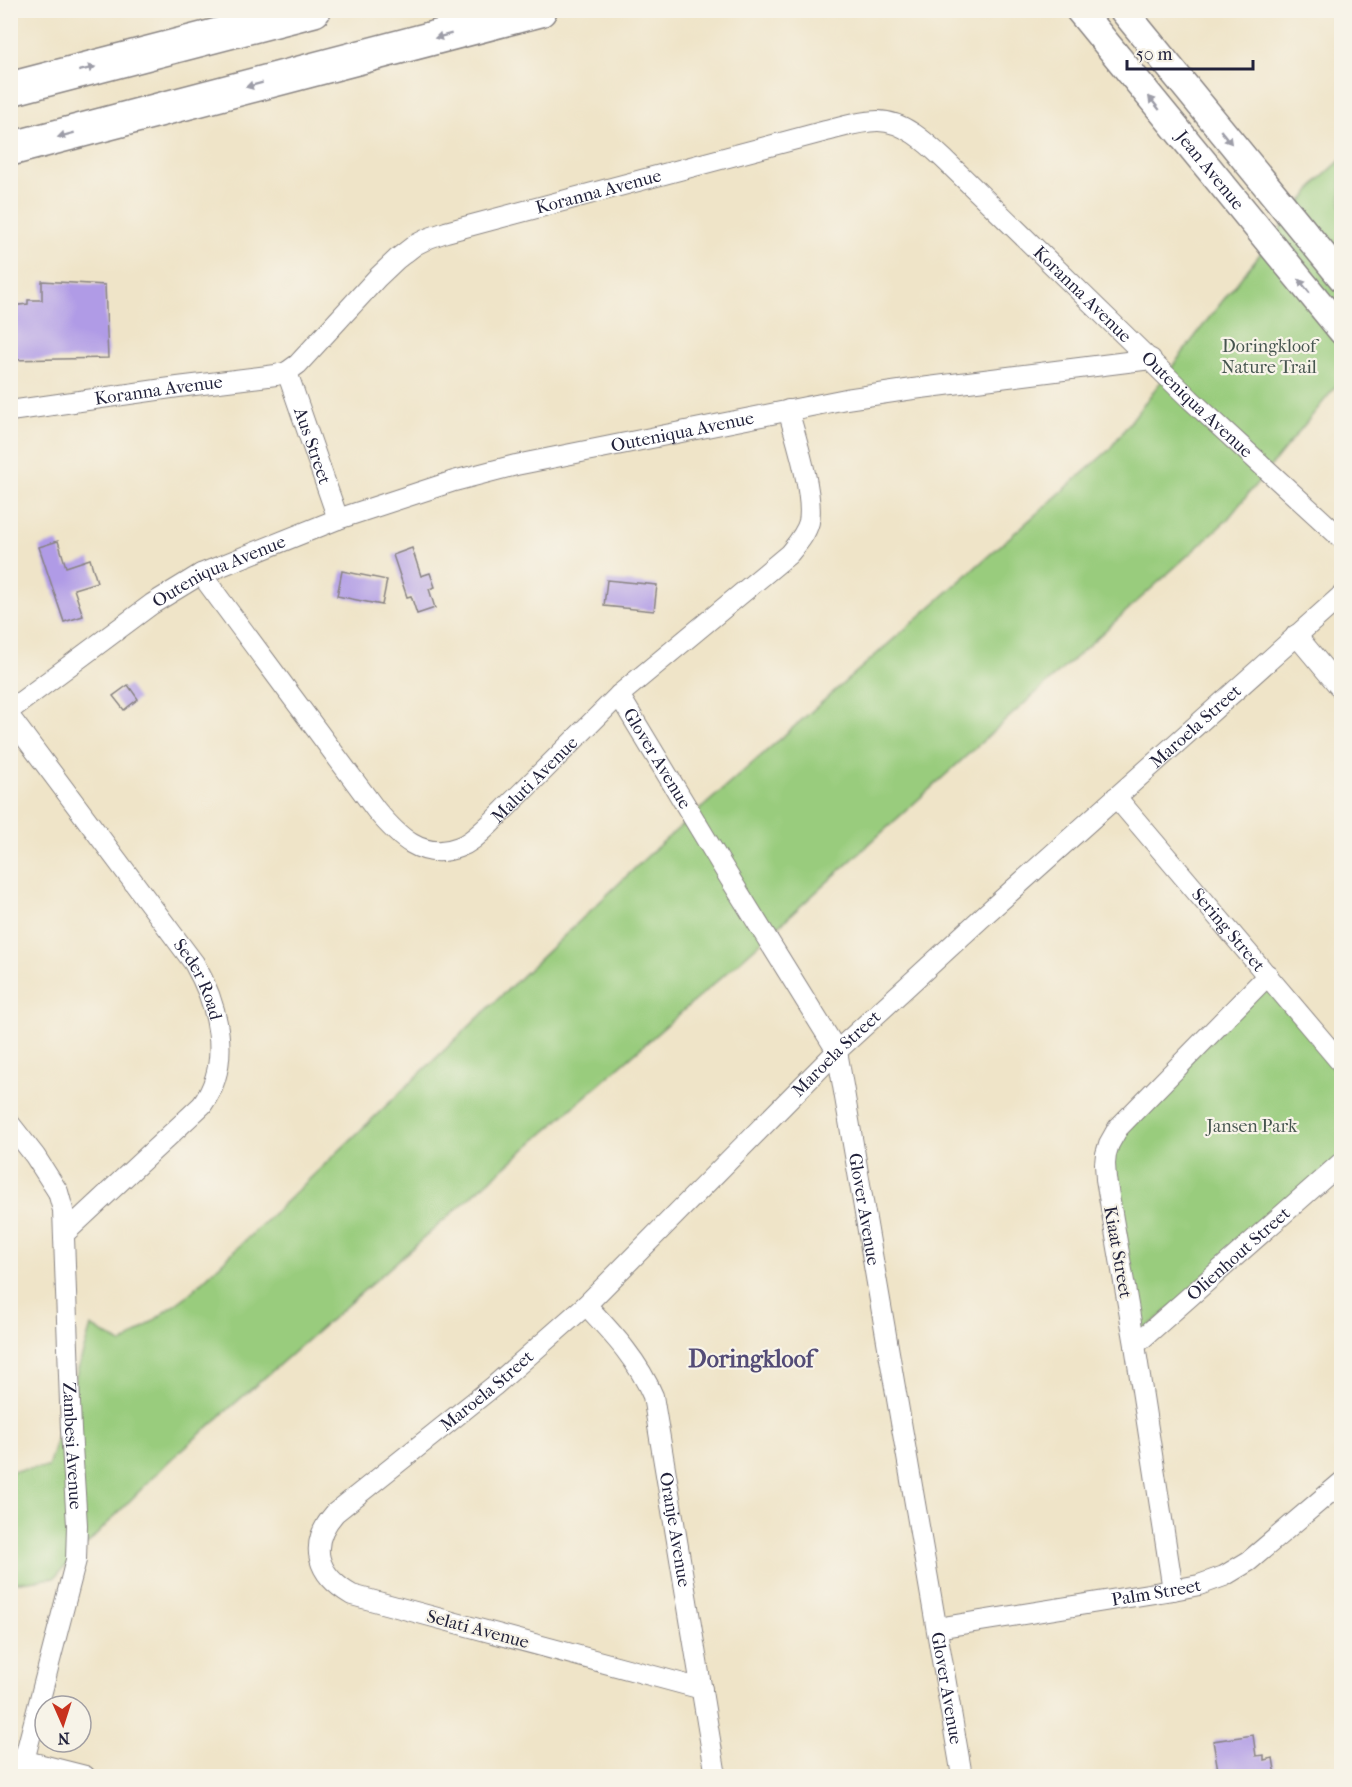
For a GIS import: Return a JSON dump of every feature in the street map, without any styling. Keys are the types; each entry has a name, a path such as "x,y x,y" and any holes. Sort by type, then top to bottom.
{"highway":[{"path":"10,89 314,10"},
{"path":"10,149 540,10"}],"main road":[{"name":"Jean Avenue","path":"1079,10 1341,331"},
{"name":"Jean Avenue","path":"1123,10 1341,278"}],"street":[{"name":"Koranna Avenue","path":"10,411 287,372 298,364 390,265 415,245 429,238 826,131 863,122 881,121 894,124 928,144 1151,359"},
{"name":"Outeniqua Avenue","path":"10,710 152,604 201,574 338,519 454,480 516,465 789,410 913,389 1151,359 1190,399 1341,539"},
{"name":"Aus Street","path":"287,372 338,519"},
{"name":"Maluti Avenue","path":"201,574 376,810 395,832 410,843 424,849 442,851 459,847 472,839 619,695 789,554 802,538 808,522 809,501 789,410"},
{"name":"Maroela Street","path":"335,1513 494,1386 586,1305 837,1051 1341,595"},
{"path":"1296,635 1341,690"},
{"name":"Glover Avenue","path":"619,695 837,1051 962,1776"},
{"name":"Seder Road","path":"10,717 194,963 209,993 217,1026 218,1064 210,1094 202,1105 64,1234"},
{"name":"Sering Street","path":"1116,797 1341,1064"},
{"name":"Kiaat Street","path":"1173,1590 1135,1345 1108,1200 1105,1164 1109,1144 1118,1128 1268,975"},
{"name":"Zambesi Avenue","path":"10,1124 35,1156 58,1192 63,1210 77,1525 76,1560 18,1765"},
{"name":"Olienhout Street","path":"1135,1345 1341,1162"},
{"name":"Oranje Avenue","path":"586,1305 623,1345 645,1377 653,1396 716,1776"},
{"name":"Palm Street","path":"938,1628 1173,1590 1199,1585 1224,1576 1250,1561 1341,1482"},
{"name":"Selati Avenue","path":"335,1513 321,1533 318,1550 320,1561 331,1579 352,1595 702,1689"},
{"path":"18,1765 85,1776"}],"green space":[{"name":"Doringkloof Nature Trail","path":"1341,160 1341,380 1227,520 741,960 167,1463 54,1578 11,1583 10,1471 48,1467 91,1326 122,1344 188,1295 656,848 1109,450 1209,318 1319,180"},
{"name":"Jansen Park","path":"1269,982 1341,1060 1341,1167 1139,1334 1109,1161 1123,1128"}],"building":[{"path":"42,281 105,285 108,358 10,360 10,306 28,304 28,300 42,300"},
{"path":"58,541 66,567 90,559 97,582 74,589 83,616 64,622 39,547"},
{"path":"412,548 421,576 430,573 435,587 429,589 435,608 417,614 411,596 407,597 393,555"},
{"path":"342,571 387,580 382,605 337,596"},
{"path":"607,580 657,585 654,611 604,606"},
{"path":"128,685 138,699 124,710 113,696"},
{"path":"1253,1735 1256,1756 1264,1755 1264,1760 1273,1758 1276,1776 1219,1776 1213,1741"}],"district":[{"name":"Doringkloof","path":"751,1359"}]}
